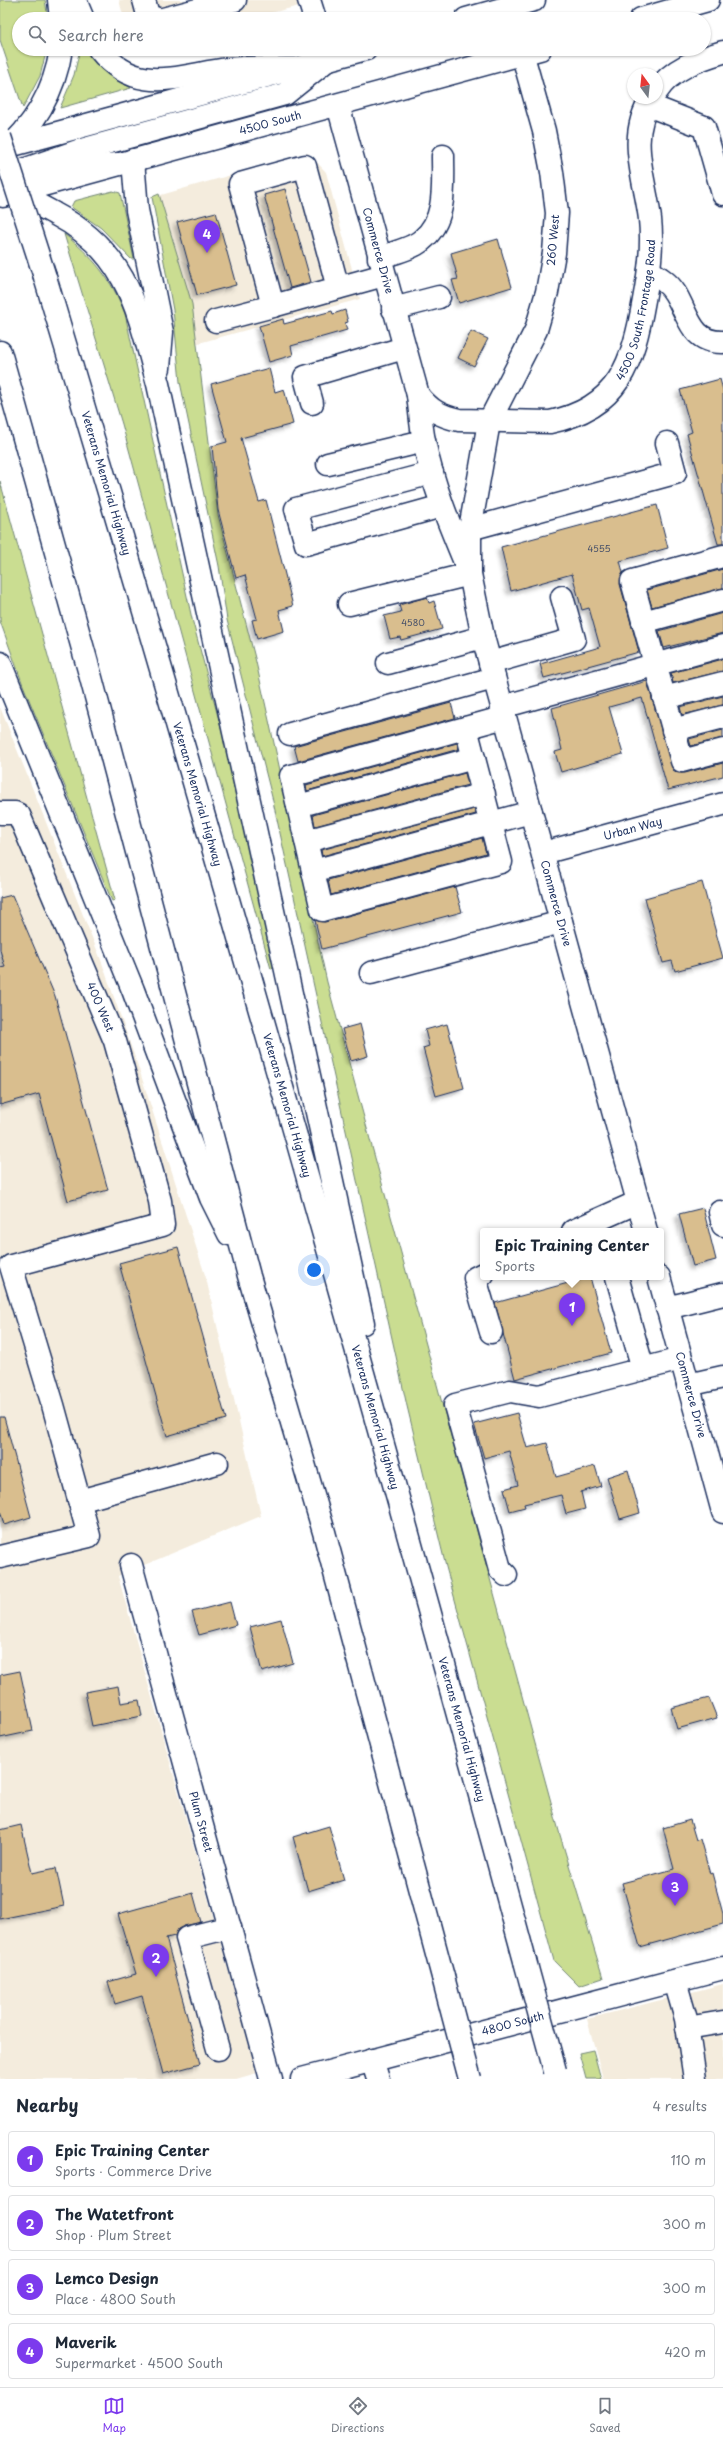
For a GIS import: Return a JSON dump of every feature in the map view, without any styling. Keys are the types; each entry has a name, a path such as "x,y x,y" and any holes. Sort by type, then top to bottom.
{"main road":[{"path":"59,0 60,12"},
{"path":"75,0 80,12"},
{"path":"144,0 147,12"},
{"path":"190,12 235,0"},
{"path":"309,0 312,12"},
{"path":"495,12 534,0"},
{"path":"666,12 708,0"},
{"name":"4500 South Frontage Road","path":"711,56 723,52"},
{"path":"3,146 26,131 44,103 56,73 60,56"},
{"path":"106,56 121,71 144,79 166,79 230,69 300,68"},
{"path":"3,146 300,68 322,56"},
{"path":"5,183 81,150 285,94 323,56"},
{"name":"4500 South","path":"5,183 126,162 338,105 510,56"},
{"name":"260 West","path":"489,422 536,330 547,292 554,253 557,213 552,172 529,56"},
{"name":"4500 South Frontage Road","path":"663,82 692,62 711,56"},
{"name":"4500 South Frontage Road","path":"489,422 550,422 564,419 590,407 603,397 615,384 634,351 649,272 652,243 650,218 638,151 640,125 649,104"},
{"path":"663,104 704,127 723,194"},
{"name":"Commerce Drive","path":"338,105 393,309 418,395 424,441 432,473 442,506 470,574 483,637 645,1228"},
{"name":"Veterans Memorial Highway","path":"3,146 45,277 160,663 408,1529 556,2075"},
{"path":"216,321 338,288 382,267 422,240 436,224 443,201 443,156"},
{"path":"126,162 162,332 158,384"},
{"path":"273,306 240,184 305,166 338,288"},
{"path":"5,183 81,230 98,244 119,269 136,304 158,384 408,1529"},
{"path":"649,272 664,280 675,292 700,337 710,342 723,342"},
{"path":"393,309 439,297"},
{"path":"312,404 305,377 404,348"},
{"path":"0,352 90,674 250,1276 324,1532 470,2079"},
{"name":"Commerce Drive","path":"418,395 430,410 444,417 489,422 470,529 470,574"},
{"path":"328,464 424,441"},
{"path":"470,529 675,473 667,442"},
{"path":"432,473 296,509 306,544 442,506"},
{"path":"723,556 632,581 682,761 723,750"},
{"path":"349,604 470,574"},
{"path":"290,734 492,670 574,639 562,597"},
{"path":"643,622 723,600"},
{"path":"388,664 483,637"},
{"path":"466,728 501,862 322,910 291,776 466,728 504,712 655,664 723,646"},
{"path":"0,663 133,990 211,1198 250,1276"},
{"path":"664,698 723,683"},
{"path":"673,730 723,717"},
{"path":"298,806 474,758"},
{"path":"306,841 484,794"},
{"name":"Urban Way","path":"543,853 723,804"},
{"path":"312,871 531,812"},
{"name":"400 West","path":"0,814 15,813 20,816 115,1040 160,1201 164,1225 11,1266 53,1404 79,1501"},
{"path":"372,973 561,922"},
{"path":"589,1228 599,1226 638,1202"},
{"path":"480,1276 475,1278 491,1332"},
{"path":"618,1280 643,1369"},
{"name":"Commerce Drive","path":"660,1280 723,1512"},
{"path":"667,1308 723,1294"},
{"path":"506,1574 500,1569 455,1405 510,1391 539,1396 681,1359"},
{"path":"688,1385 723,1376"},
{"path":"0,1557 89,1536 79,1501 217,1463"},
{"name":"Plum Street","path":"131,1565 271,2079"},
{"path":"218,2049 187,1938 230,1927"},
{"name":"4800 South","path":"302,2079 375,2070 723,1968"},
{"path":"675,1981 687,2028 695,2079"},
{"path":"687,2028 723,2022"}],"shaded area":[{"path":"119,0 324,0 275,12 122,12"},
{"path":"308,153 326,172 360,299 195,344 154,197"},
{"path":"0,707 101,960 139,1069 206,1278 261,1516 118,1576 257,2073 236,2079 0,2079"},
{"path":"723,1984 723,2079 603,2079 587,2019"}],"green space":[{"path":"0,0 45,0 47,12 12,12 12,56 45,56 40,76 23,108 0,40"},
{"path":"78,56 91,56 102,68 131,88 60,108 74,75"},
{"path":"113,191 120,193 134,259 131,259 101,228 71,207 74,201"},
{"path":"159,194 192,304 218,515 256,662 327,982 560,1835 603,1978 579,1986 554,1961 446,1567 407,1406 272,797 227,620 219,566 180,382 173,310 152,197"},
{"path":"64,234 84,251 100,269 114,290 125,314 192,619 237,788 280,966 271,969 122,424"},
{"path":"0,481 115,900 112,901 23,685 0,621"},
{"path":"593,2050 601,2079 586,2079 579,2053"}],"building":[{"path":"285,189 311,282 290,288 264,195"},
{"path":"216,212 236,285 197,295 177,222"},
{"path":"498,239 512,287 459,303 452,280 458,279 451,253"},
{"path":"345,310 348,322 345,323 347,330 291,346 293,355 269,362 259,326 283,319 284,324 332,311 333,314"},
{"path":"471,331 488,339 474,366 458,358"},
{"path":"269,368 275,392 284,389 293,424 241,438 259,502 266,500 293,606 279,610 284,631 257,639 252,620 257,619 245,575 236,578 218,510 212,446 227,442 211,384"},
{"path":"720,379 723,390 723,544 718,544 687,434 692,432 680,390"},
{"path":"657,505 668,548 620,561 623,572 620,584 639,652 544,678 540,664 600,647 589,608 582,610 572,574 511,591 501,547"},
{"path":"723,569 723,588 652,607 647,590"},
{"path":"427,597 429,603 434,601 442,629 401,640 400,637 390,639 384,616 401,612 399,605"},
{"path":"723,613 723,633 664,648 659,631"},
{"path":"723,659 723,671 673,683 671,673"},
{"path":"647,681 673,770 678,773 685,773 723,763 723,776 668,790 642,698 609,707 623,754 561,772 555,752 562,750 552,708"},
{"path":"723,696 723,705 682,715 680,707"},
{"path":"451,703 455,718 298,761 294,746"},
{"path":"723,730 723,738 691,746 689,739"},
{"path":"457,743 459,749 307,791 306,785"},
{"path":"465,773 468,785 315,826 313,815"},
{"path":"474,809 476,814 322,856 321,850"},
{"path":"482,838 486,853 331,895 328,880"},
{"path":"702,882 723,958 675,971 672,961 663,963 645,898"},
{"path":"455,887 462,912 322,949 315,920 325,922"},
{"path":"12,895 55,996 108,1190 68,1201 39,1094 0,1105 0,968 5,967 0,950 0,898"},
{"path":"360,1024 368,1056 351,1061 342,1029"},
{"path":"447,1024 464,1088 436,1096 423,1048 429,1046 425,1030"},
{"path":"703,1208 716,1260 693,1266 679,1214"},
{"path":"178,1247 226,1419 167,1436 119,1263"},
{"path":"579,1280 591,1280 611,1353 515,1379 495,1303"},
{"path":"517,1413 527,1448 547,1443 556,1477 595,1466 601,1486 581,1492 585,1509 566,1514 561,1495 524,1504 525,1507 510,1511 504,1489 518,1485 509,1451 484,1458 474,1424"},
{"path":"0,1417 4,1417 31,1517 4,1525 0,1510"},
{"path":"628,1470 640,1513 620,1519 607,1477"},
{"path":"230,1602 236,1625 199,1635 192,1612"},
{"path":"281,1619 293,1663 262,1672 250,1627"},
{"path":"20,1671 33,1731 0,1738 0,1675"},
{"path":"118,1686 121,1703 139,1700 142,1716 92,1726 85,1692"},
{"path":"709,1698 717,1718 677,1729 671,1708"},
{"path":"690,1820 696,1840 700,1839 710,1874 712,1873 723,1914 723,1924 640,1947 622,1883 674,1869 663,1828"},
{"path":"21,1825 32,1873 56,1868 64,1906 0,1919 0,1830"},
{"path":"329,1826 344,1880 308,1891 293,1837"},
{"path":"193,1893 201,1922 184,1926 178,1929 175,1936 166,1938 200,2064 163,2074 142,1996 115,2004 108,1982 136,1974 118,1914"}],"place":[{"name":"Maverik","path":"207,253"},
{"name":"Epic Training Center","path":"572,1326"},
{"name":"Lemco Design","path":"675,1906"},
{"name":"The Watetfront","path":"156,1977"}]}
